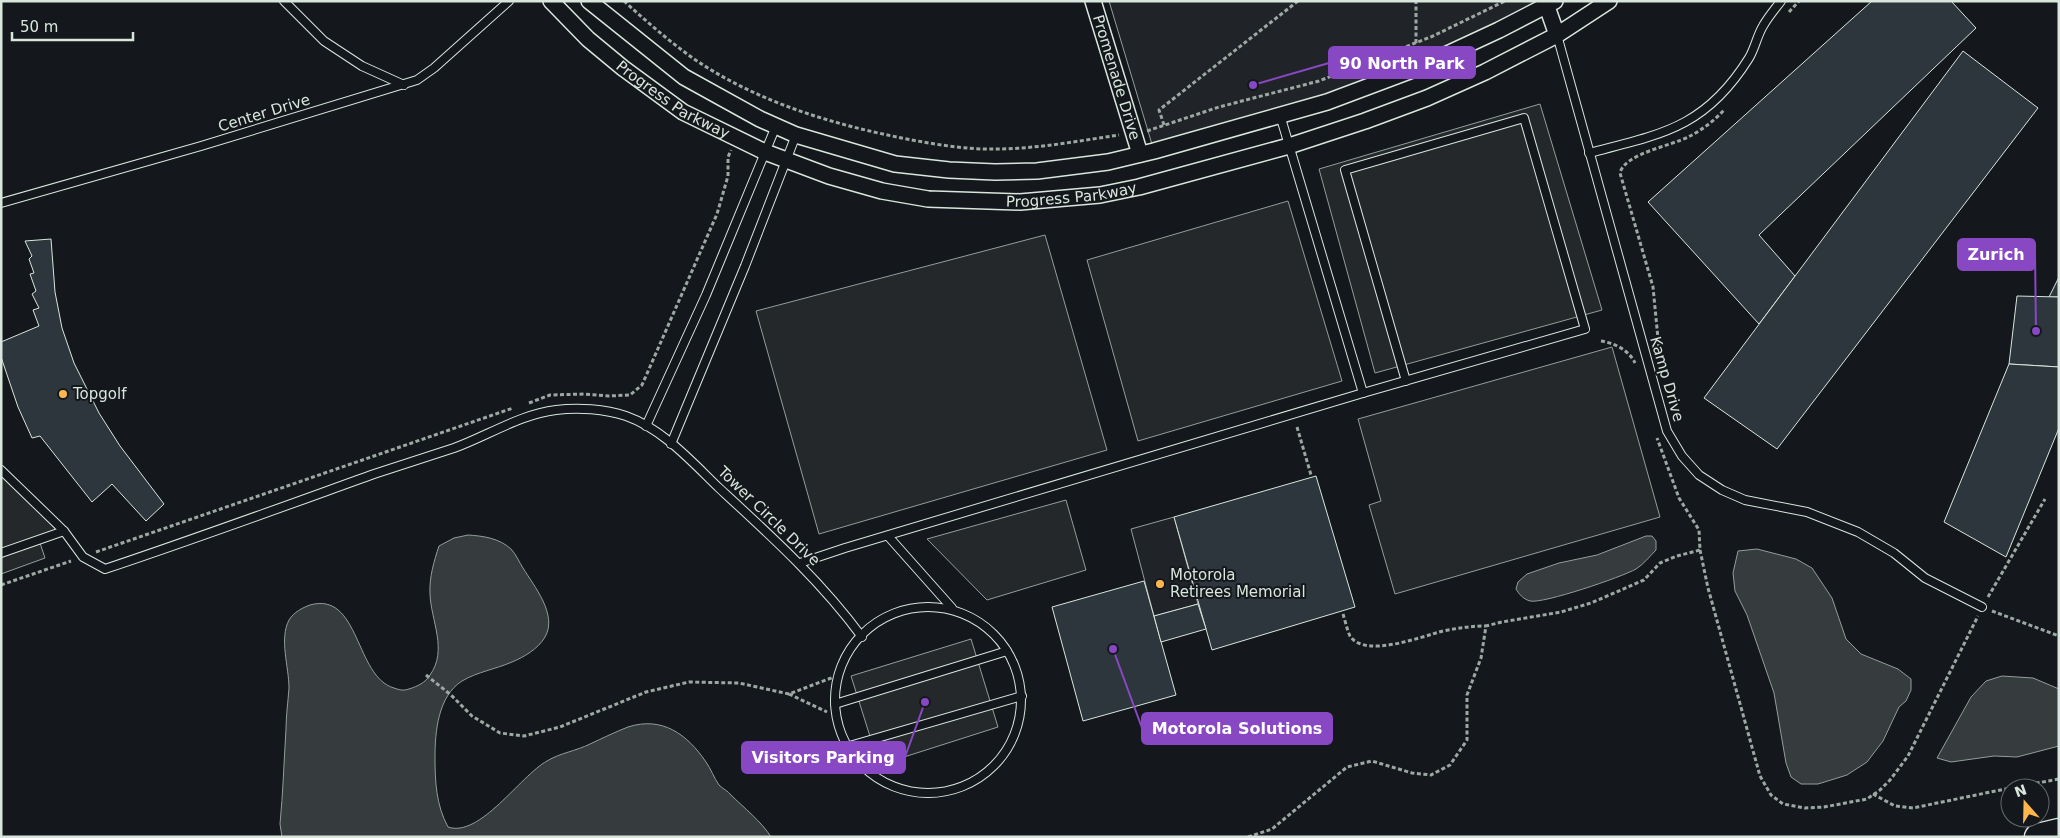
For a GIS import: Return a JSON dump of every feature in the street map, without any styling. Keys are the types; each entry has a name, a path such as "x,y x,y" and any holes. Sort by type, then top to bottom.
{"highway":[{"path":"2038,837 2059,832"}],"street":[{"name":"Progress Parkway","path":"550,1 588,39 623,68 683,112 786,161 892,193 928,199 1020,202 1100,195 1140,187 1289,146 1365,121 1427,98 1485,72 1557,35 1609,1"},
{"name":"Progress Parkway","path":"590,1 684,77 796,135 895,164 948,170 995,172 1037,171 1085,166 1140,154 1327,102 1415,69 1549,3"},
{"name":"Promenade Drive","path":"1093,1 1140,154"},
{"path":"1549,3 1557,35"}],"lane":[{"path":"284,1 324,41 362,66 404,85"},
{"name":"Center Drive","path":"1,203 201,146 417,80 434,68 509,1"},
{"path":"1589,153 1665,133 1684,124 1711,106 1730,85 1750,57 1763,26 1781,1"},
{"name":"Kamp Drive","path":"1557,35 1667,431 1682,456 1699,475 1722,490 1745,500 1807,512 1858,532 1894,553 1925,578 1982,608"},
{"path":"1280,115 1363,393"},
{"path":"800,563 1363,393 1406,381 1585,330 1524,118 1345,170 1406,381"},
{"path":"646,426 706,295 776,126"},
{"path":"671,444 745,266 796,135"},
{"name":"Tower Circle Drive","path":"1,470 64,531 83,557 105,569 190,541 376,473 456,447 526,418 556,410 592,409 626,416 646,426 671,444 800,563 840,606 862,637"},
{"path":"1,553 64,531"},
{"path":"888,536 952,608"},
{"path":"915,606 952,608 976,618 1000,639 1016,665 1022,696 1018,727 1004,754 982,776 954,790 923,794 892,787 866,771 846,747 833,696 845,653 885,615 915,606"},
{"path":"835,704 1007,651"},
{"path":"846,747 1022,696"}],"path":[{"path":"624,1 697,61 735,83 786,106 847,126 924,142 993,150 1052,145 1148,131 1254,97 1318,81 1416,43 1504,2"},
{"path":"1164,125 1159,110 1298,1"},
{"path":"1416,1 1416,43"},
{"path":"1786,15 1798,1"},
{"path":"1632,358 1659,350 1655,298 1649,270 1620,173 1621,169 1637,156 1666,147 1690,136 1719,115 1725,108"},
{"path":"523,404 550,395 630,395 642,385 717,214 728,176 728,157"},
{"path":"1601,341 1618,346 1632,358 1636,367"},
{"path":"106,548 513,408"},
{"path":"1297,427 1311,475"},
{"path":"1656,434 1678,498 1699,530 1700,550 1708,588 1745,727 1764,785 1771,795 1783,804 1805,808 1824,807 1867,799 1890,780 1908,756 1982,608 2045,498"},
{"path":"1343,614 1350,636 1358,643 1371,645 1399,644 1441,632 1561,612 1591,603 1644,580 1660,563 1700,550"},
{"path":"1,586 70,561"},
{"path":"1982,608 2059,636"},
{"path":"1248,837 1272,829 1346,767 1372,762 1431,776 1450,765 1467,740 1467,695 1481,658 1486,626"},
{"path":"789,694 839,675"},
{"path":"426,676 451,695 472,716 500,733 524,736 560,727 646,692 689,682 739,683 789,694 838,717"},
{"path":"1872,794 1895,806 1913,808 2000,790"}],"shaded area":[{"path":"1109,1 1545,1 1415,69 1154,151"},
{"path":"1540,104 1602,310 1375,373 1319,169"},
{"path":"1288,201 1342,381 1138,441 1087,260"},
{"path":"1045,235 1107,450 819,534 756,311"},
{"path":"1612,347 1660,517 1395,594 1369,505 1381,501 1358,419"},
{"path":"1,470 64,531 39,540 45,558 1,574"},
{"path":"1066,500 1086,570 987,600 927,539"},
{"path":"1174,517 1198,604 1154,616 1131,529"},
{"path":"468,535 496,540 513,551 543,601 549,619 545,637 539,645 521,658 462,681 454,688 443,705 437,726 435,775 441,810 448,827 460,828 486,815 536,769 552,758 628,727 652,724 673,730 691,743 706,762 719,785 758,820 771,837 282,837 280,824 289,688 285,636 289,620 307,606 326,604 339,611 348,622 371,668 381,681 402,690 418,685 430,675 438,656 430,582 439,546 454,538"},
{"path":"1646,536 1652,536 1656,541 1656,550 1642,565 1628,573 1583,589 1538,601 1525,599 1516,589 1518,582 1527,574 1559,563 1597,555"},
{"path":"1757,549 1796,559 1812,568 1832,598 1846,639 1861,654 1898,669 1911,679 1911,690 1906,701 1899,707 1883,741 1867,762 1847,775 1818,784 1801,784 1791,777 1786,763 1774,693 1747,615 1735,591 1733,573 1738,551"},
{"path":"971,639 998,727 879,765 851,676"},
{"path":"2002,676 2033,678 2059,689 2059,746 2017,757 1994,756 1951,762 1937,758 1971,697 1986,681"}],"building":[{"path":"1872,1 1951,1 1976,28 1759,235 1795,276 1759,324 1648,202"},
{"path":"1963,51 2038,108 1777,449 1704,398"},
{"name":"Topgolf","path":"51,239 55,292 62,328 74,363 99,413 120,446 164,504 146,521 112,484 92,502 40,436 32,438 18,407 1,357 1,342 39,326 33,310 39,308 32,294 36,291 30,274 34,273 29,259 32,256 25,241"},
{"path":"2059,277 2059,297 2049,297"},
{"path":"2017,296 2059,297 2059,367 2009,364"},
{"path":"2009,364 2059,367 2059,428 2006,557 1944,522"},
{"path":"1316,476 1355,607 1212,650 1174,517"},
{"path":"1144,581 1176,695 1083,721 1052,607"},
{"path":"1198,604 1206,629 1161,642 1154,616"}],"place":[{"name":"90 North Park","path":"1253,85"},
{"name":"Zurich","path":"2036,331"},
{"name":"Topgolf","path":"63,394"},
{"name":"Motorola Retirees Memorial","path":"1160,584"},
{"name":"Motorola Solutions","path":"1113,649"},
{"name":"Visitors Parking","path":"925,702"}]}
